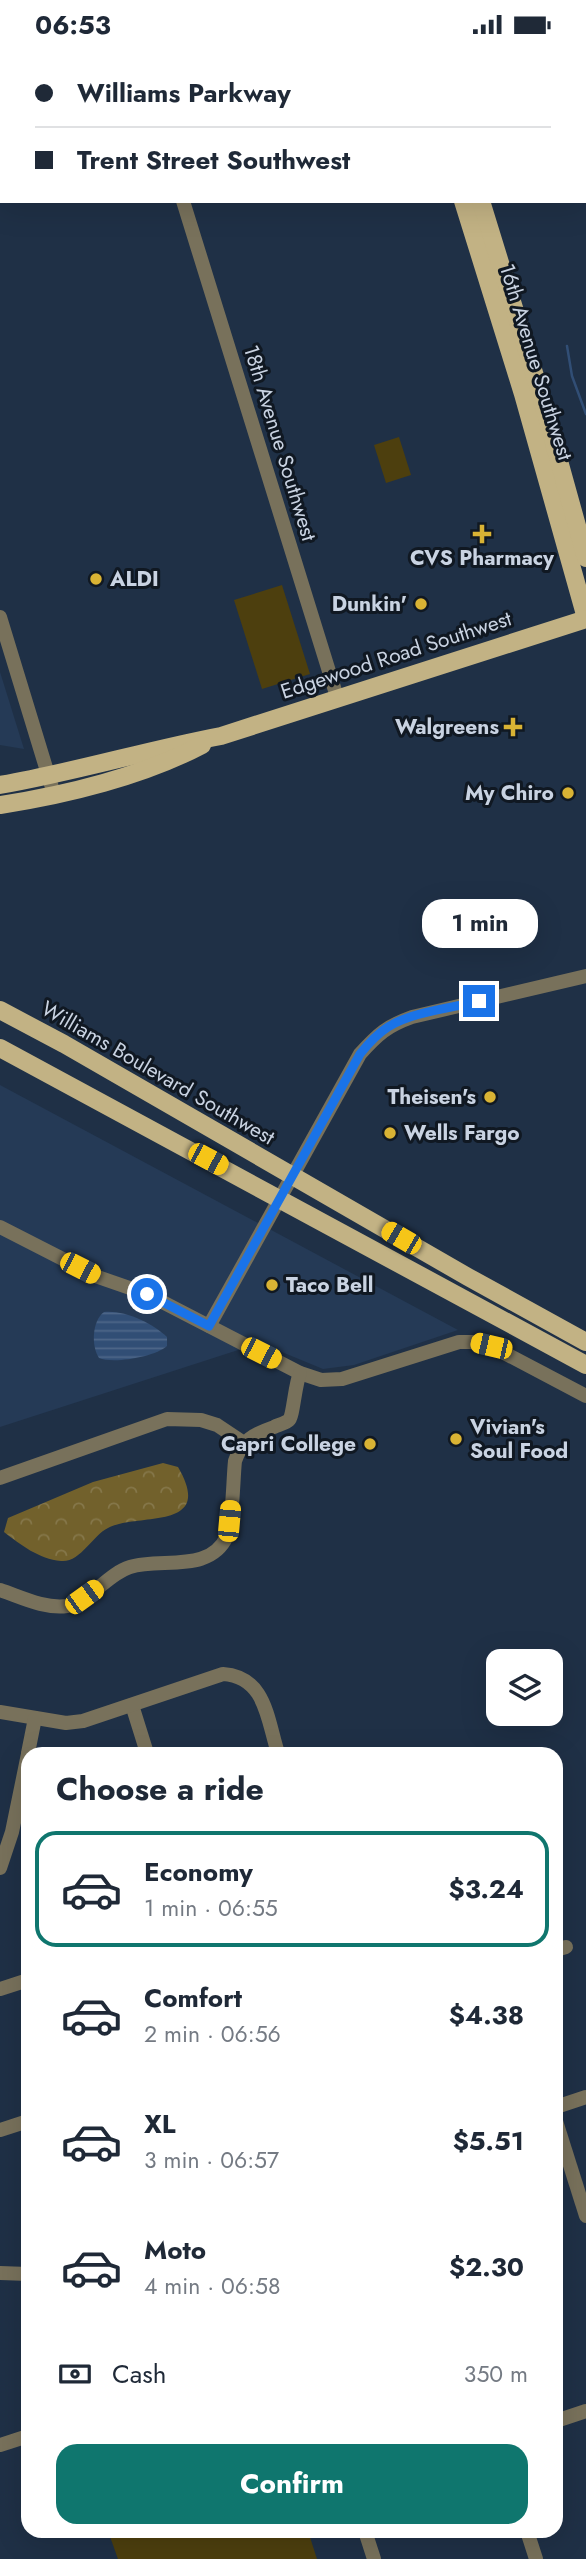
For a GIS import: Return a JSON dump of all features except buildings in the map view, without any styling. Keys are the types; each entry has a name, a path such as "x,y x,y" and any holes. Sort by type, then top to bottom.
{"main road":[{"name":"16th Avenue Southwest","path":"464,203 523,394 586,618"},
{"name":"16th Avenue Southwest","path":"482,203 539,389 586,558"},
{"name":"Edgewood Road Southwest","path":"0,785 221,736 586,618"},
{"name":"Edgewood Road Southwest","path":"0,805 150,769 175,760 221,736"},
{"name":"Williams Boulevard Southwest","path":"0,1010 586,1342"},
{"path":"0,1048 586,1365"}],"street":[{"name":"18th Avenue Southwest","path":"184,203 337,697"},
{"path":"0,617 54,794"},
{"path":"209,1326 360,1054 376,1036 390,1025 412,1017 586,976"},
{"path":"0,1227 98,1277 147,1294 300,1373 321,1380 342,1379 459,1342 475,1342 491,1346 586,1396"},
{"path":"0,1590 41,1605 71,1605 127,1567 202,1559 216,1549 227,1536 235,1461 244,1443 258,1433 289,1421 293,1415 295,1385 300,1373"},
{"path":"0,1478 167,1419 201,1420 217,1425 244,1443"},
{"path":"0,1711 66,1723 83,1721 223,1674 238,1675 252,1684 261,1698 276,1747"},
{"path":"132,1705 145,1747"},
{"path":"29,1747 35,1718"},
{"path":"0,1868 12,1832 21,1788"},
{"path":"0,1989 21,1982"},
{"path":"563,2105 586,2097"},
{"path":"0,2130 21,2123"},
{"path":"563,2143 586,2216"},
{"path":"0,2273 21,2274"},
{"path":"563,2419 586,2411"},
{"path":"0,2445 21,2438"},
{"path":"367,2538 374,2559"},
{"path":"529,2538 536,2559"}],"shaded area":[{"path":"399,437 411,475 386,483 374,445"},
{"path":"282,585 310,674 262,689 234,600"},
{"path":"0,672 24,749 0,745"},
{"path":"0,1085 458,1330 354,1365 323,1369 260,1343 0,1427"},
{"path":"104,1312 121,1313 146,1322 167,1337 167,1346 134,1358 99,1358 94,1334 97,1321"},
{"path":"110,2538 310,2538 317,2559 118,2559"}],"green space":[{"path":"163,1463 178,1467 187,1488 187,1502 180,1511 168,1516 121,1523 108,1528 74,1558 61,1561 45,1557 4,1532 8,1518 93,1482"}],"waterway":[{"path":"567,346 572,376 586,414"}],"place":[{"name":"CVS Pharmacy","path":"482,534"},
{"name":"ALDI","path":"96,579"},
{"name":"Dunkin'","path":"421,604"},
{"name":"Walgreens","path":"513,727"},
{"name":"My Chiro","path":"568,793"},
{"name":"Theisen's","path":"490,1097"},
{"name":"Wells Fargo","path":"390,1133"},
{"name":"Taco Bell","path":"272,1285"},
{"name":"Vivian's Soul Food","path":"456,1439"},
{"name":"Capri College","path":"370,1444"}],"route":[{"path":"147,1294 209,1326 360,1054 390,1025 479,1001"}]}
